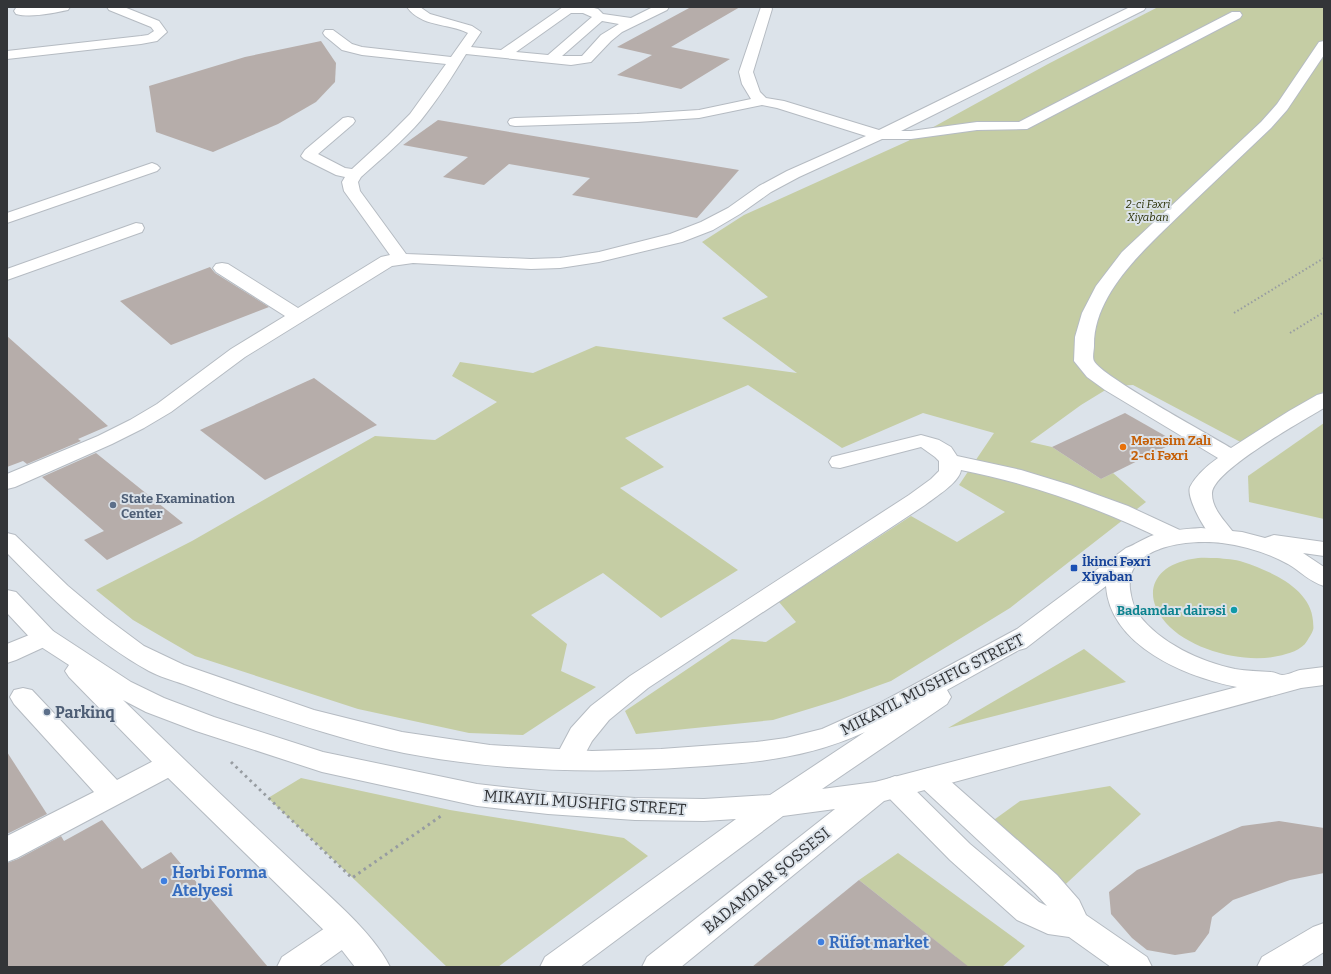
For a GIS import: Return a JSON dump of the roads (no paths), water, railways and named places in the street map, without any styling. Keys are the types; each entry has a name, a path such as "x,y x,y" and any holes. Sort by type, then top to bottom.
{"main road":[{"path":"7,15 25,9 46,10 64,7"},
{"path":"7,55 142,40 152,38 161,32 160,28 155,24 113,7"},
{"path":"400,258 352,191 350,182 355,174 415,118 449,72 458,55 475,32 464,27 427,17 415,11 413,7"},
{"path":"329,33 347,47 362,51 458,55 504,54 571,61 586,59 606,38 618,29 663,7"},
{"path":"7,482 105,440 137,424 164,408 238,353 380,264 400,258 532,264 560,263 639,249 676,238 707,226 734,211 772,185 880,135 1140,7"},
{"path":"504,54 568,9 584,9 594,12 599,17 633,22"},
{"path":"762,101 754,94 746,72 766,9"},
{"path":"515,122 637,118 699,114 762,101 779,104 880,135 911,135 977,126 1022,126 1236,15"},
{"path":"551,59 599,17"},
{"path":"1232,457 1112,386 1094,373 1084,361 1084,337 1091,314 1105,286 1128,256 1266,125 1282,107 1324,45"},
{"path":"348,122 310,153 309,156 341,172 355,174"},
{"path":"7,202 14,215 152,168"},
{"path":"7,275 136,228"},
{"path":"222,268 298,316"},
{"path":"1324,399 1232,457 1212,472 1201,488 1202,502 1210,518 1224,536 1261,544 1296,559 1324,578"},
{"path":"568,760 581,735 600,713 639,682 917,500 939,484 950,472 950,461 943,452 932,444 921,441 908,443 840,462"},
{"path":"950,461 1021,476 1071,492 1136,517 1176,537"},
{"path":"556,967 691,866 776,806 927,706 1030,634 1134,553 1158,540 1189,535 1224,536 1324,549"},
{"name":"MIKAYIL MUSHFIG STREET","path":"7,540 70,602 113,638 158,665 232,693 345,728 421,746 499,756 568,760 627,760 737,754 814,742 849,729 902,703 1030,634"},
{"path":"1134,553 1120,571 1118,593 1128,617 1150,641 1183,661 1222,676 1264,682 1316,675"},
{"name":"MIKAYIL MUSHFIG STREET","path":"7,598 44,637 122,688 155,705 205,724 322,762 477,795 548,803 635,809 688,810 776,806 885,790 1316,675"},
{"path":"7,654 44,637 171,764 345,931 374,967"},
{"path":"23,697 113,794"},
{"path":"7,850 171,764"},
{"path":"929,778 1046,884 1068,909 1075,924 1136,967"},
{"path":"885,790 1028,911 1048,921 1062,924 1075,924"},
{"name":"BADAMDAR ŞOSSESI","path":"658,967 885,790"},
{"path":"293,967 345,931"},
{"path":"1273,967 1324,936"}],"place":[{"name":"Mərasim Zalı 2-ci Fəxri","path":"1123,447"},
{"name":"State Examination Center","path":"113,505"},
{"name":"İkinci Fəxri Xiyaban","path":"1074,568"},
{"name":"Badamdar dairəsi","path":"1234,610"},
{"name":"Parkinq","path":"47,712"},
{"name":"Hərbi Forma Atelyesi","path":"164,881"},
{"name":"Rüfət market","path":"821,942"}],"park label":[{"name":"2-ci Fəxri Xiyaban","path":"1148,210"}]}
